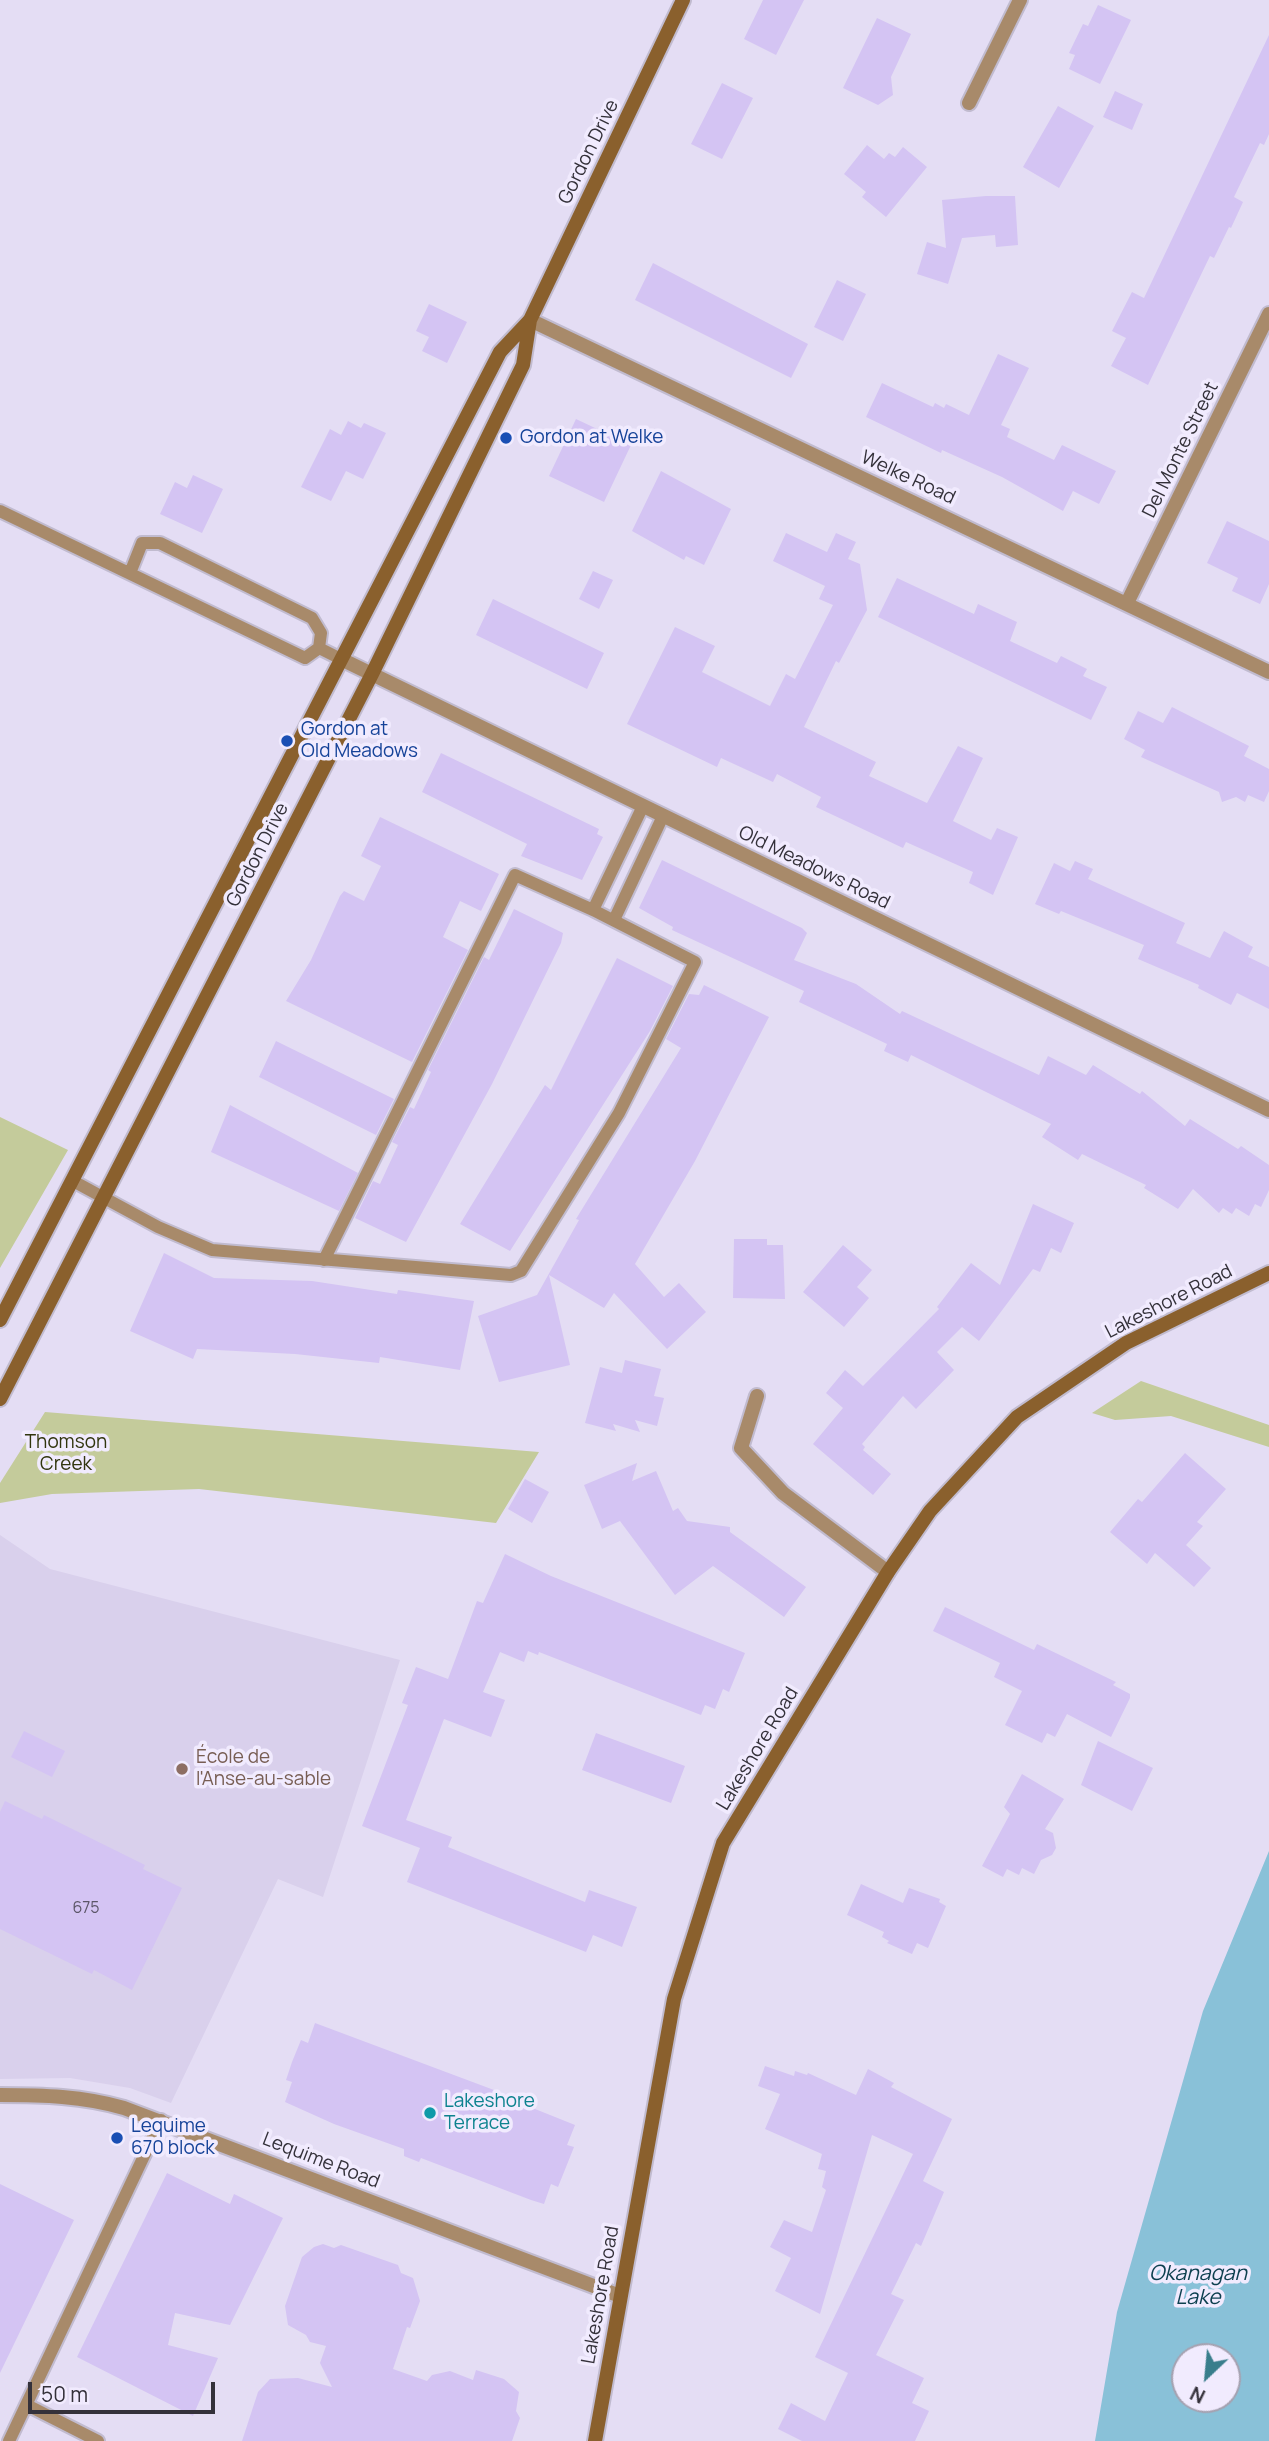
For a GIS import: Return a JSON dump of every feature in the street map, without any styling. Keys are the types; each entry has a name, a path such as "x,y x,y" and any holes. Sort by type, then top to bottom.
{"main road":[{"name":"Gordon Drive","path":"0,1399 372,674 523,365 530,320 683,0"},
{"name":"Gordon Drive","path":"0,1320 500,352 530,320"},
{"name":"Lakeshore Road","path":"595,2441 674,1999 723,1843 888,1572 930,1511 1017,1417 1126,1343 1269,1273"}],"street":[{"path":"968,103 1020,0"},
{"name":"Del Monte Street","path":"1127,603 1269,314"},
{"name":"Welke Road","path":"530,320 1269,672"},
{"name":"Old Meadows Road","path":"342,660 1269,1110"},
{"path":"757,1396 741,1448 783,1493 888,1572"},
{"name":"Lequime Road","path":"0,2095 50,2095 103,2102 161,2120 620,2296"}],"lane":[{"path":"0,511 306,658 319,648 321,633 312,618 160,543 142,543 130,573"},
{"path":"319,648 342,660"},
{"path":"593,910 643,806"},
{"path":"614,920 663,816"},
{"path":"73,1181 168,1232 212,1250 511,1275 521,1270 619,1113 695,962 614,920 515,875 324,1259"},
{"path":"9,2441 161,2120"},
{"path":"27,2405 98,2441"}],"shaded area":[{"name":"École de l'Anse-au-sable","path":"0,1535 50,1569 400,1660 323,1897 278,1879 171,2103 130,2088 70,2078 0,2079"}],"green space":[{"path":"0,1117 68,1150 0,1268"},
{"path":"1141,1381 1269,1425 1269,1447 1171,1416 1115,1420 1092,1413"},
{"name":"Thomson Creek","path":"45,1412 539,1452 496,1523 199,1489 52,1494 0,1503 0,1483"}],"water":[{"name":"Okanagan Lake","path":"1269,1851 1269,2441 1095,2441 1117,2312 1203,2011"}],"building":[{"path":"763,0 804,0 776,55 744,39"},
{"path":"1098,5 1131,20 1100,84 1069,69 1075,55 1069,53 1083,24 1088,26"},
{"path":"877,18 911,34 891,77 893,95 878,105 843,88"},
{"path":"1269,35 1269,134 1264,145 1260,143 1234,197 1243,202 1231,228 1229,227 1214,258 1210,256 1148,385 1111,366 1126,338 1112,331 1132,292 1144,298"},
{"path":"722,83 753,98 722,159 691,144"},
{"path":"1115,91 1143,104 1132,130 1103,117"},
{"path":"1058,106 1094,126 1059,188 1023,167"},
{"path":"867,145 884,159 889,153 895,157 903,147 927,167 886,217 862,197 866,192 844,174"},
{"path":"1015,196 1018,245 996,247 995,235 962,238 948,284 917,274 927,242 946,248 942,200"},
{"path":"653,263 808,344 791,378 635,300"},
{"path":"837,280 866,294 843,341 814,327"},
{"path":"429,304 467,322 447,363 422,351 429,337 416,331"},
{"path":"998,354 1029,368 1001,425 1010,429 1007,437 1054,460 1062,445 1116,471 1099,504 1073,491 1063,511 1002,477 942,450 941,453 866,417 882,383 933,407 935,403 944,408 946,404 969,415"},
{"path":"576,419 631,445 604,502 549,476"},
{"path":"348,421 361,428 364,423 386,433 363,479 346,471 331,501 301,487 330,429 341,435"},
{"path":"661,471 731,509 704,565 686,556 684,560 632,531"},
{"path":"193,475 223,489 202,533 160,514 175,482 187,488"},
{"path":"1227,521 1269,541 1269,584 1260,604 1232,591 1238,578 1207,563"},
{"path":"786,533 827,552 836,533 856,542 848,559 860,564 867,610 839,663 836,661 804,727 876,762 869,776 927,803 958,746 983,758 953,821 991,840 997,828 1018,837 993,895 969,883 973,872 906,842 903,848 816,807 821,797 777,774 773,782 721,758 717,767 627,724 675,627 715,646 702,672 770,706 786,674 795,679 833,605 819,599 825,586 773,561"},
{"path":"593,571 613,580 599,609 579,599"},
{"path":"897,578 974,614 978,604 1017,622 1010,641 1057,663 1061,656 1087,669 1083,676 1107,687 1091,720 878,617"},
{"path":"493,599 604,653 587,689 476,635"},
{"path":"1172,707 1249,746 1244,756 1269,769 1269,791 1264,802 1248,795 1245,802 1236,797 1222,802 1219,792 1141,757 1145,750 1124,739 1138,711 1163,723"},
{"path":"441,753 599,829 597,834 603,837 582,880 521,856 527,844 422,792"},
{"path":"380,817 499,874 481,911 460,901 443,937 468,950 412,1062 286,1001 311,960 340,896 344,891 364,901 381,866 361,856"},
{"path":"662,860 802,928 807,933 794,960 856,984 900,1014 902,1011 1039,1075 1048,1056 1086,1075 1093,1065 1140,1094 1142,1091 1185,1126 1190,1119 1238,1149 1241,1146 1269,1165 1269,1190 1261,1207 1255,1204 1249,1216 1236,1208 1232,1214 1223,1208 1219,1213 1193,1189 1178,1209 1144,1188 1146,1185 1082,1154 1078,1160 1042,1137 1051,1124 911,1055 908,1062 884,1051 887,1044 799,1002 804,991 672,930 673,927 639,908"},
{"path":"1075,861 1093,869 1088,879 1185,923 1176,943 1210,958 1224,931 1253,947 1248,957 1269,967 1269,1009 1237,993 1231,1005 1198,988 1199,985 1138,959 1144,945 1061,911 1059,914 1035,904 1054,863 1070,871"},
{"path":"514,909 563,933 561,943 492,1084 406,1242 355,1218 373,1181 380,1184 398,1145 392,1142 410,1107 414,1109 431,1072 428,1070 484,957 489,960"},
{"path":"617,958 673,986 650,1031 510,1251 460,1224 545,1085 551,1090"},
{"path":"704,985 769,1017 695,1161 635,1264 664,1297 679,1283 706,1312 667,1349 614,1293 604,1308 549,1275 570,1365 499,1382 478,1316 537,1295 579,1220 576,1219 681,1048 666,1039 689,994 699,995"},
{"path":"276,1041 394,1099 376,1135 259,1077"},
{"path":"230,1105 358,1173 339,1211 211,1152"},
{"path":"1033,1204 1074,1223 1061,1253 1051,1248 1040,1272 1033,1269 979,1341 962,1327 937,1352 954,1370 916,1409 903,1396 862,1444 865,1447 863,1450 891,1474 873,1495 813,1444 843,1408 826,1393 845,1370 863,1386 939,1309 937,1307 971,1263 1000,1285"},
{"path":"734,1239 767,1239 767,1245 783,1245 785,1299 733,1298"},
{"path":"843,1245 872,1270 857,1287 869,1298 844,1327 803,1292"},
{"path":"164,1253 214,1278 312,1281 397,1294 398,1290 474,1301 460,1370 380,1357 379,1363 295,1354 197,1349 193,1359 130,1331"},
{"path":"625,1360 661,1369 654,1396 664,1398 657,1426 635,1420 640,1432 613,1424 616,1431 585,1423 600,1367 622,1373"},
{"path":"1185,1453 1226,1489 1197,1522 1203,1526 1186,1545 1211,1568 1194,1587 1155,1553 1147,1564 1110,1532 1138,1499 1142,1502"},
{"path":"637,1463 632,1481 656,1471 673,1511 678,1508 687,1521 730,1527 730,1532 806,1587 784,1617 713,1566 675,1595 620,1521 602,1529 584,1485"},
{"path":"525,1479 549,1492 532,1523 508,1509"},
{"path":"505,1554 551,1576 745,1653 729,1692 723,1689 715,1709 705,1705 701,1715 539,1652 538,1655 528,1651 524,1662 500,1652 483,1692 505,1700 491,1737 444,1719 406,1820 452,1837 448,1847 585,1902 589,1890 637,1907 622,1947 593,1935 586,1952 407,1882 420,1848 362,1826 408,1705 402,1703 416,1667 448,1679 477,1601 483,1603"},
{"path":"945,1607 1034,1650 1037,1644 1116,1682 1113,1685 1130,1694 1130,1698 1111,1737 1067,1714 1055,1737 1047,1733 1042,1743 1005,1725 1022,1691 994,1677 1000,1663 933,1631"},
{"path":"24,1731 65,1751 52,1777 11,1757"},
{"path":"596,1733 685,1766 671,1803 582,1770"},
{"path":"1098,1741 1153,1768 1132,1811 1081,1785"},
{"path":"1022,1774 1064,1799 1045,1829 1053,1833 1056,1848 1052,1855 1041,1860 1034,1874 1022,1868 1019,1875 1007,1869 1003,1877 982,1866 1010,1814 1004,1807"},
{"path":"5,1801 42,1819 44,1815 145,1865 143,1869 182,1888 132,1990 94,1970 92,1974 0,1929 0,1812"},
{"path":"861,1884 903,1903 909,1888 940,1899 939,1902 946,1906 928,1948 917,1943 912,1954 887,1943 889,1941 882,1937 884,1932 847,1915"},
{"name":"Lakeshore Terrace","path":"315,2023 526,2102 525,2105 575,2125 567,2145 574,2147 558,2187 551,2184 544,2204 531,2200 421,2158 419,2162 404,2156 404,2149 334,2124 285,2102 292,2082 286,2080 292,2062 301,2040 308,2043"},
{"path":"765,2066 794,2076 795,2071 807,2075 808,2073 856,2095 868,2069 894,2083 891,2087 952,2119 923,2181 944,2192 921,2246 916,2243 891,2294 904,2300 876,2355 924,2378 912,2403 929,2411 915,2441 802,2441 778,2429 791,2403 825,2421 848,2373 815,2357 913,2154 872,2135 820,2314 775,2291 791,2258 770,2247 784,2220 812,2232 826,2190 822,2187 826,2171 818,2169 822,2154 765,2129 780,2094 758,2086"},
{"path":"167,2173 230,2204 234,2194 283,2218 230,2325 175,2313 168,2345 218,2358 193,2416 77,2357"},
{"path":"0,2184 74,2220 0,2373"},
{"path":"323,2244 334,2248 341,2245 398,2265 401,2273 413,2278 420,2301 410,2328 407,2327 393,2369 427,2381 432,2375 450,2371 473,2380 476,2370 504,2379 519,2392 516,2411 520,2418 512,2441 242,2441 258,2392 270,2379 298,2378 332,2387 320,2363 326,2346 310,2342 306,2335 288,2325 285,2306 302,2257 314,2247"}],"place":[{"name":"Gordon at Welke","path":"506,438"},
{"name":"Gordon at Old Meadows","path":"287,741"},
{"name":"École de l'Anse-au-sable","path":"182,1769"},
{"name":"Lakeshore Terrace","path":"430,2113"},
{"name":"Lequime 670 block","path":"117,2138"}]}
